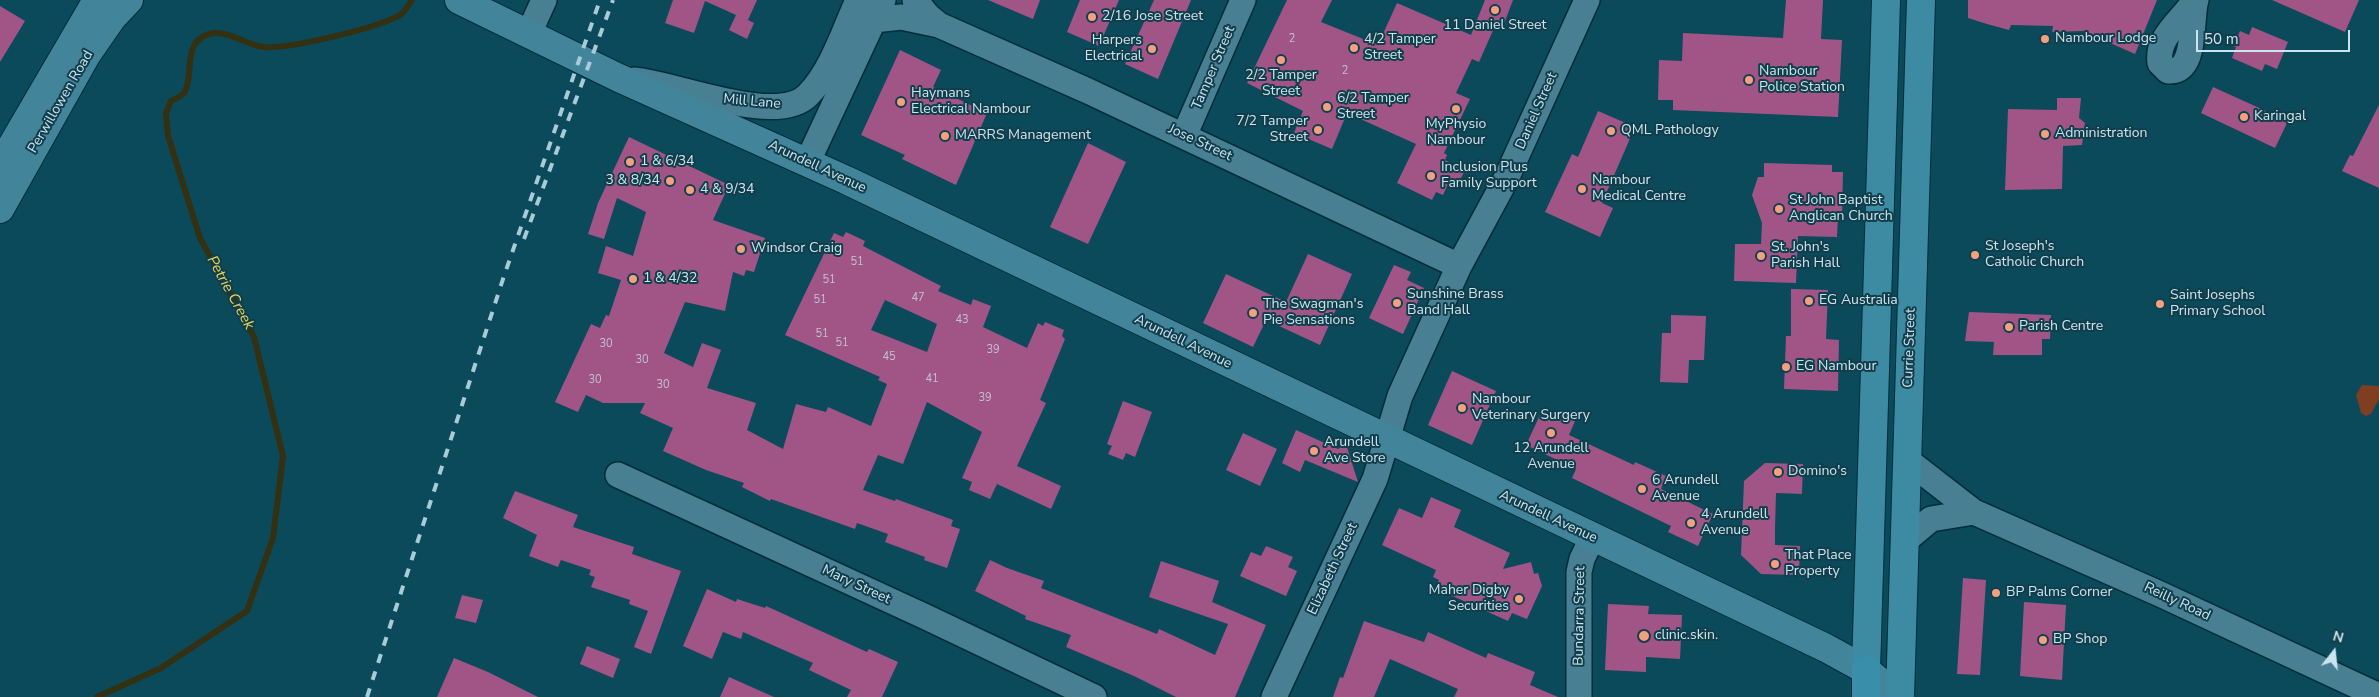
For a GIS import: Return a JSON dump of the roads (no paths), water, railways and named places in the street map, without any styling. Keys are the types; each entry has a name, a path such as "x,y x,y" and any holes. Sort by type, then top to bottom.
{"highway":[{"path":"1866,670 1866,697"}],"main road":[{"name":"Perwillowen Road","path":"0,166 97,0"},
{"name":"Perwillowen Road","path":"0,209 87,54 112,18 129,0"},
{"name":"Arundell Avenue","path":"459,0 619,78 806,162 1826,648 1866,670 1899,697"},
{"path":"1866,670 1886,0"},
{"name":"Currie Street","path":"1899,697 1906,540 1921,0"}],"street":[{"path":"530,33 544,0"},
{"name":"Mill Lane","path":"619,78 657,82 719,100 777,106 794,104 807,96 819,80 858,0"},
{"name":"Jose Street","path":"916,0 928,16 939,24 1184,136 1459,266"},
{"name":"Tamper Street","path":"1184,136 1243,0"},
{"name":"Daniel Street","path":"1387,439 1400,396 1459,266 1506,179 1587,0"},
{"path":"806,162 878,10"},
{"name":"Jose Street","path":"878,10 939,24"},
{"name":"Elizabeth Street","path":"1274,697 1375,479 1387,439"},
{"name":"Reilly Road","path":"1907,460 1974,512 2160,594 2379,696"},
{"name":"Mary Street","path":"618,475 926,616 1094,697"},
{"path":"1906,540 1931,519 1974,512"},
{"name":"Bundarra Street","path":"1579,697 1579,572 1580,563 1592,538"}],"waterway":[{"name":"Petrie Creek","path":"97,697 161,668 247,611 273,538 283,456 254,337 200,238 168,136 166,113 171,101 183,94 187,86 190,60 195,44 200,38 216,33 230,35 257,46 276,47 293,45 354,31 389,20 402,14 412,0"}],"railway":[{"path":"367,697 504,276 600,0"},
{"path":"524,239 613,0"}],"place":[{"name":"11 Daniel Street","path":"1495,10"},
{"name":"2/16 Jose Street","path":"1092,17"},
{"name":"Nambour Lodge","path":"2045,39"},
{"name":"4/2 Tamper Street","path":"1354,48"},
{"name":"Harpers Electrical","path":"1152,49"},
{"name":"2/2 Tamper Street","path":"1281,60"},
{"name":"Nambour Police Station","path":"1749,80"},
{"name":"Haymans Electrical Nambour","path":"901,102"},
{"name":"6/2 Tamper Street","path":"1327,107"},
{"name":"MyPhysio Nambour","path":"1456,109"},
{"name":"Karingal","path":"2244,117"},
{"name":"7/2 Tamper Street","path":"1318,130"},
{"name":"QML Pathology","path":"1611,131"},
{"name":"Administration","path":"2045,134"},
{"name":"MARRS Management","path":"945,136"},
{"name":"1 & 6/34","path":"630,162"},
{"name":"Inclusion Plus Family Support","path":"1431,176"},
{"name":"3 & 8/34","path":"670,181"},
{"name":"Nambour Medical Centre","path":"1582,189"},
{"name":"4 & 9/34","path":"690,190"},
{"name":"St John Baptist Anglican Church","path":"1779,209"},
{"name":"Windsor Craig","path":"741,249"},
{"name":"St Joseph's Catholic Church","path":"1975,255"},
{"name":"St. John's Parish Hall","path":"1761,256"},
{"name":"1 & 4/32","path":"633,279"},
{"name":"EG Australia","path":"1809,301"},
{"name":"Sunshine Brass Band Hall","path":"1397,303"},
{"name":"Saint Josephs Primary School","path":"2160,304"},
{"name":"The Swagman's Pie Sensations","path":"1253,313"},
{"name":"Parish Centre","path":"2009,327"},
{"name":"EG Nambour","path":"1786,367"},
{"name":"Nambour Veterinary Surgery","path":"1462,408"},
{"name":"12 Arundell Avenue","path":"1551,433"},
{"name":"Arundell Ave Store","path":"1314,451"},
{"name":"Domino's","path":"1778,472"},
{"name":"6 Arundell Avenue","path":"1642,489"},
{"name":"4 Arundell Avenue","path":"1691,523"},
{"name":"That Place Property","path":"1775,564"},
{"name":"BP Palms Corner","path":"1996,593"},
{"name":"Maher Digby Securities","path":"1519,599"},
{"name":"clinic.skin.","path":"1644,636"},
{"name":"BP Shop","path":"2043,640"}]}
